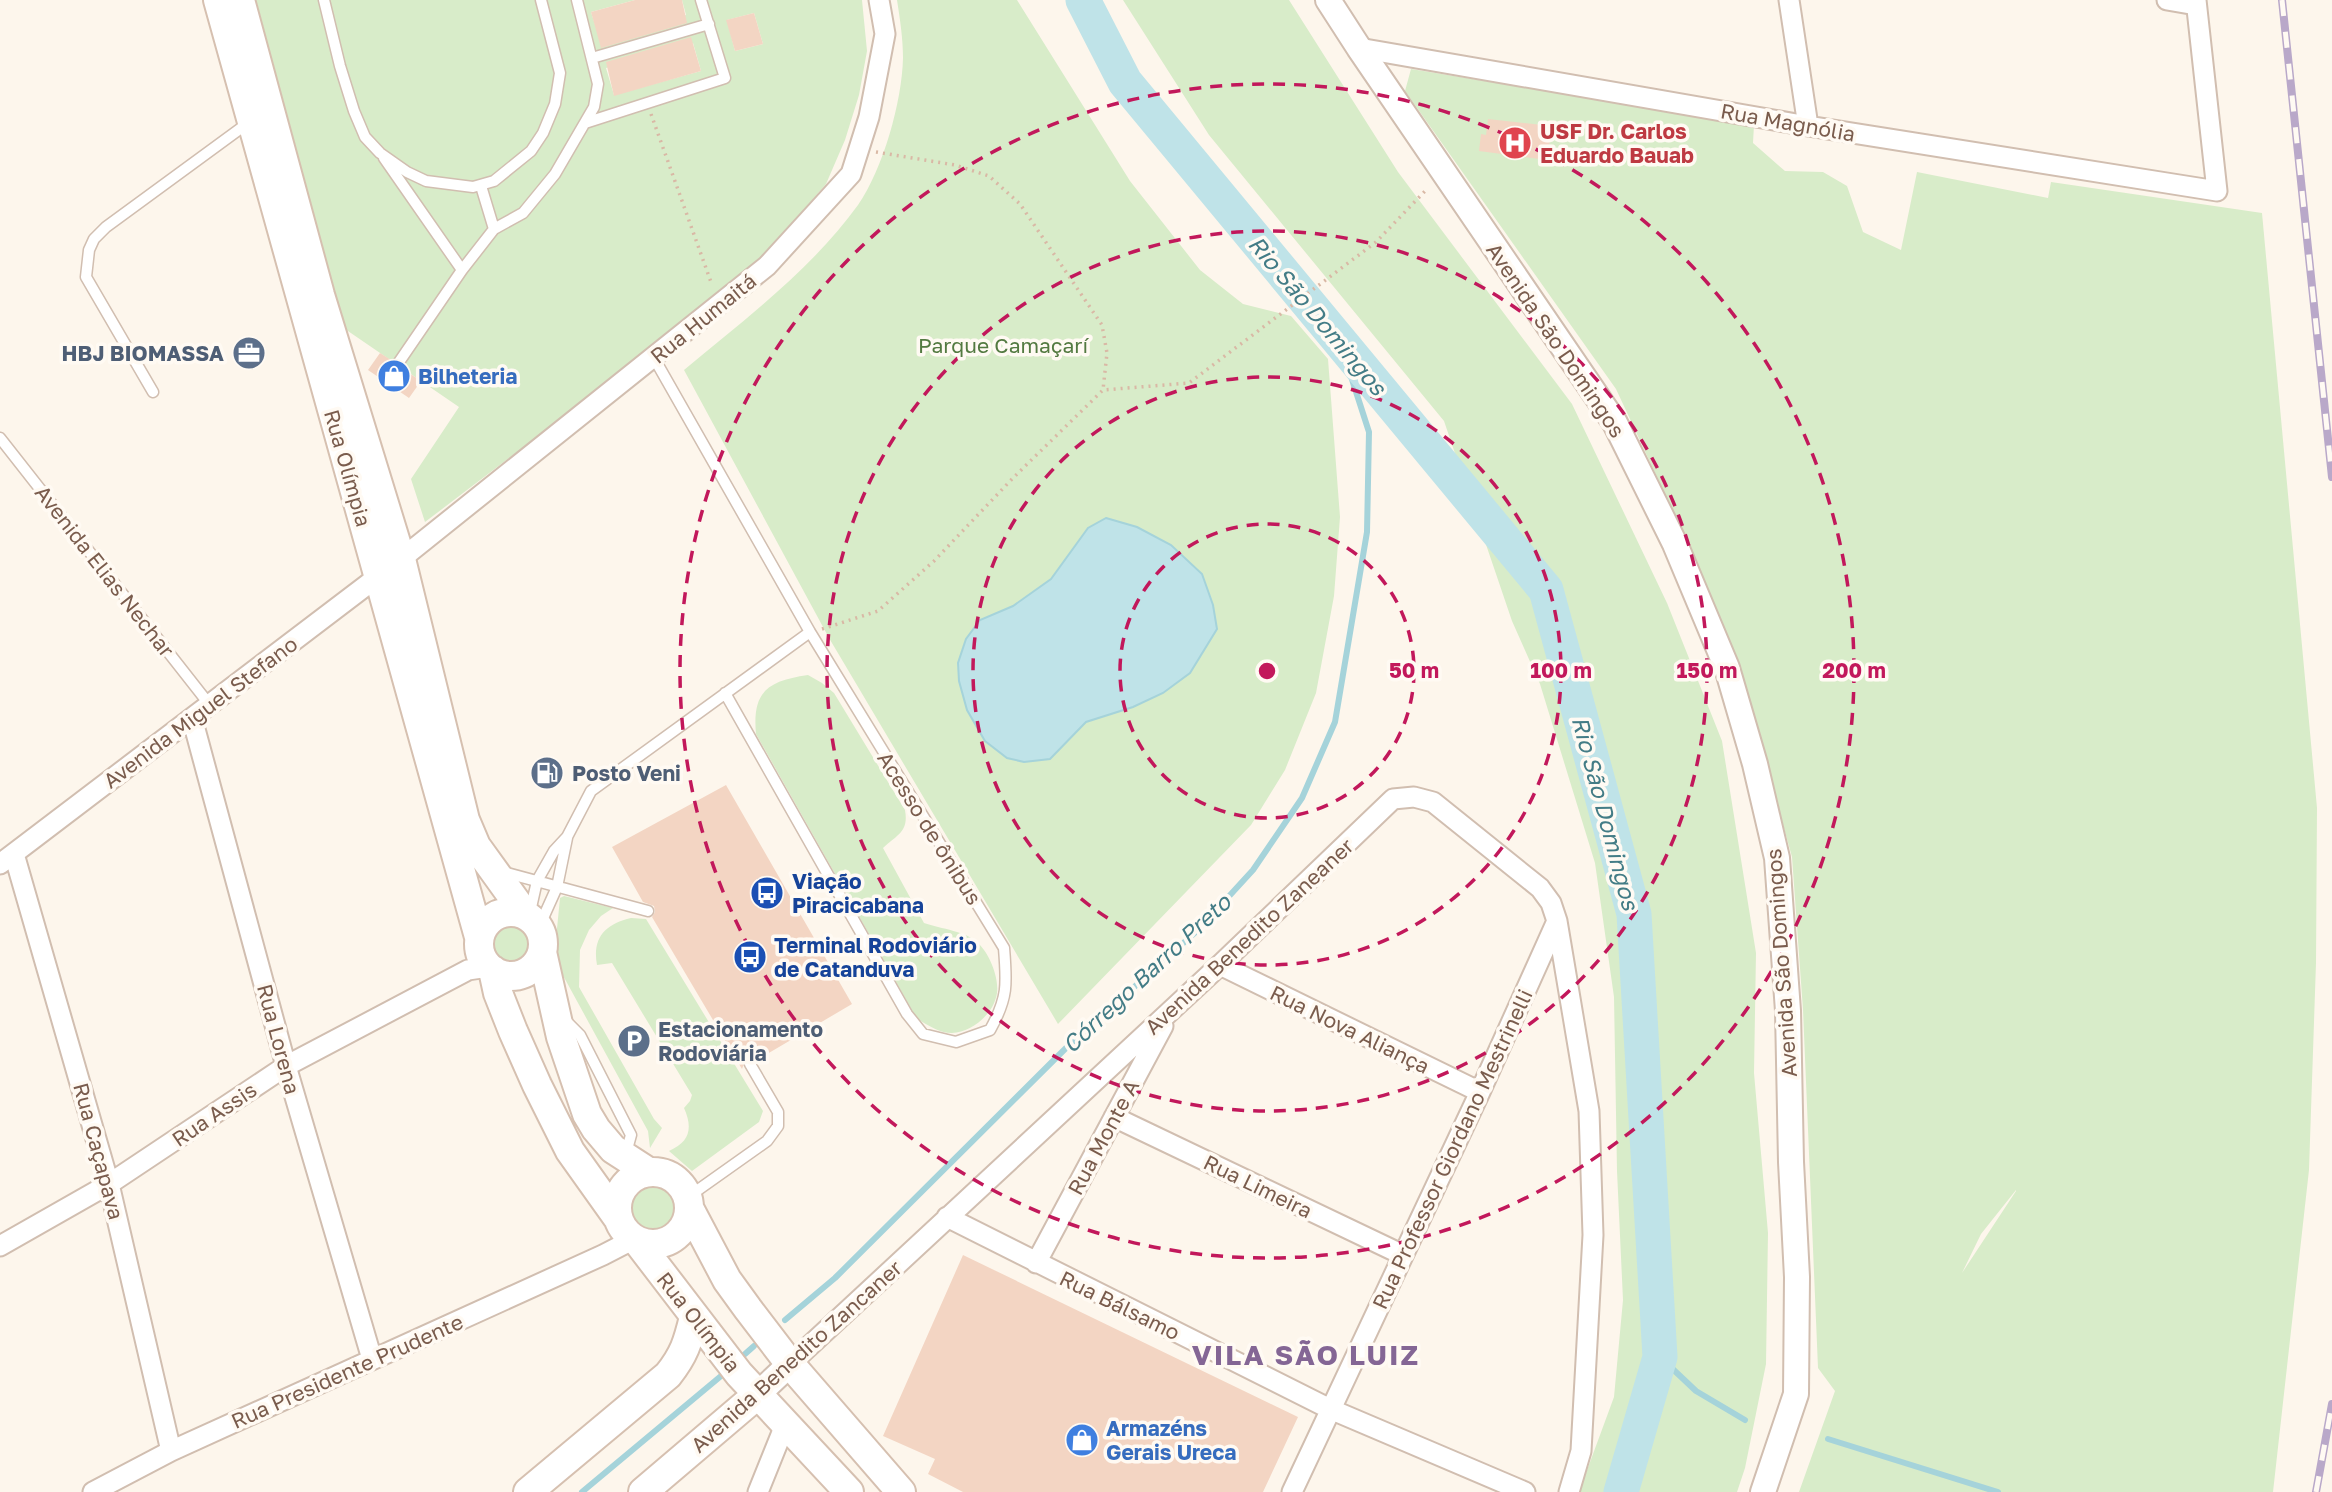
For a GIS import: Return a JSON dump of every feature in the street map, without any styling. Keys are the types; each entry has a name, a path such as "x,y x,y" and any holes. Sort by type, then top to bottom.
{"main road":[{"name":"Rua Olímpia","path":"218,0 251,120 390,567 465,820 476,846 534,928 561,1037 587,1114 613,1149 636,1164"},
{"name":"Rua Olímpia","path":"240,0 390,567 482,959 542,1096 570,1151 694,1317 757,1395 849,1492"},
{"path":"502,912 513,912 534,928 537,963 527,972 516,976 504,975 482,959 483,926 491,918 502,912"},
{"path":"689,1203 688,1218 677,1235 658,1244 627,1229 617,1197 636,1164 675,1178 683,1187 727,1280 790,1364 901,1492"},
{"path":"528,1492 668,1375 687,1345 694,1317"},
{"name":"Avenida Benedito Zancaner","path":"643,1492 757,1395"}],"street":[{"name":"Rua Humaitá","path":"390,567 767,266 851,174 869,117 885,34 879,0"},
{"name":"Avenida São Domingos","path":"1328,0 1615,423 1675,544 1727,668 1758,777 1777,858 1788,1011 1791,1162 1797,1277 1796,1394 1763,1492"},
{"path":"1788,0 1808,126"},
{"path":"2167,0 2196,3"},
{"name":"Rua Magnólia","path":"1359,48 1808,126 2217,191 2196,3"},
{"name":"Avenida Miguel Stefano","path":"7,859 390,567"},
{"name":"Rua Lorena","path":"192,718 286,1066 372,1359"},
{"name":"Avenida Benedito Zaneaner","path":"947,1217 1171,1011 1393,799 1414,797 1433,802 1540,888 1551,904 1557,920"},
{"name":"Rua Caçapava","path":"7,859 110,1184 171,1451"},
{"path":"1557,920 1589,1111 1593,1235 1581,1451 1569,1492"},
{"name":"Rua Professor Giordano Mestrinelli","path":"1292,1492 1480,1092 1557,920"},
{"name":"Rua Assis","path":"0,1246 110,1184 286,1066 482,959"},
{"name":"Rua Nova Aliança","path":"1220,965 1480,1092"},
{"name":"Rua Monte A","path":"1036,1263 1171,1011"},
{"name":"Rua Limeira","path":"1114,1117 1402,1255"},
{"name":"Rua Bálsamo","path":"947,1217 1330,1409 1525,1492"},
{"name":"Avenida Benedito Zancaner","path":"757,1395 947,1217"},
{"name":"Rua Presidente Prudente","path":"93,1492 171,1451 603,1255 627,1229"},
{"path":"758,1492 785,1425"}],"lane":[{"path":"324,0 354,111 365,137 380,153 462,270"},
{"path":"380,153 407,172 426,181 481,186 494,181 531,151 555,104 560,73 541,0"},
{"path":"397,365 462,270 494,229 523,213 555,174 594,107 598,84 579,0"},
{"path":"585,122 725,78 701,0"},
{"path":"592,58 709,24"},
{"path":"153,392 86,277 89,250 94,239 106,227 251,120"},
{"path":"481,186 494,229"},
{"name":"Acesso de ônibus","path":"654,358 810,632 1004,948 1007,980 1003,1007 990,1030 956,1042 923,1034 907,1014 725,693"},
{"name":"Avenida Elias Nechar","path":"0,438 209,704"},
{"path":"534,928 537,881 554,851 567,837 591,791 810,632"},
{"path":"534,928 557,887 567,837"},
{"path":"492,869 648,911"},
{"path":"689,1203 767,1142 778,1126 778,1112 750,1064"}],"path":[{"path":"647,102 719,305"},
{"path":"859,149 955,165 989,176 1020,204 1102,326 1107,353 1104,390"},
{"path":"810,632 878,611 934,561 1013,478 1104,390 1189,383 1376,242 1443,172"}],"green space":[{"path":"256,0 635,0 591,12 600,40 686,15 682,0 862,0 867,51 859,95 845,140 826,184 743,280 425,522 411,479 459,407 345,329","holes":["754,13 763,44 735,51 727,20","693,43 701,71 614,95 606,68"]},
{"name":"Parque Camaçarí","path":"897,0 1017,0 1130,181 1200,270 1243,304 1291,316 1328,359 1340,517 1334,596 1316,693 1285,770 1251,825 1058,1024 829,638 684,370 753,313 820,251 840,229 867,190 890,134 902,75 902,36","holes":["1106,518 1137,527 1171,545 1217,629 1190,673 1112,714 1086,722 1050,759 980,620 1013,606 1051,579 1088,528"]},
{"path":"1123,0 1289,0 1398,172 1572,404 1667,603 1722,741 1756,953 1754,1073 1768,1233 1766,1364 1745,1468 1737,1492 1579,1492 1614,1397 1623,1300 1617,1171 1614,997 1595,863 1540,684 1512,621 1444,421 1209,135"},
{"path":"1411,69 1754,125 1753,143 1785,171 1823,172 1847,186 1863,232 1901,250 1917,172 2048,198 2051,182 2262,213 2317,808 2316,963 2309,1170 2273,1492 1799,1492 1835,1391 1818,1368 1803,1010 1792,857 1738,662 1697,563 1616,389 1405,91","holes":["2016,1191 1962,1273 1981,1234"]},
{"path":"808,675 834,693 905,810 903,828 883,848 924,923 968,936 979,944 990,960 997,981 995,1001 987,1015 967,1029 947,1033 917,1019 756,734 757,707 765,691 782,681"},
{"path":"564,896 613,908 601,916 589,930 580,950 579,987 654,1119 662,1128 650,1148 648,1131 554,959 560,898"},
{"path":"631,918 646,919 763,1111 759,1122 692,1171 669,1151 688,1134 684,1108 692,1095 612,963 597,965 597,947 602,934 614,924"},
{"path":"514,920 529,927 536,942 529,957 514,964 499,957 492,942 499,927"},
{"path":"654,1181 673,1188 680,1207 673,1226 654,1233 635,1226 628,1207 635,1188"}],"water":[{"path":"1106,518 1137,527 1171,545 1202,574 1213,605 1217,629 1190,673 1163,693 1133,707 1086,722 1050,759 1024,762 1007,758 985,741 967,710 959,681 958,663 966,639 980,620 1013,606 1051,579 1088,528"}],"building":[{"path":"635,0 682,0 687,23 601,48 591,12"},
{"path":"754,13 763,44 735,51 726,20"},
{"path":"691,37 701,71 614,96 606,62"},
{"name":"USF Dr. Carlos Eduardo Bauab","path":"1488,119 1552,126 1547,160 1479,151 1481,134 1486,135"},
{"name":"Bilheteria","path":"380,353 391,360 392,371 403,369 421,381 409,398 368,370"},
{"name":"Terminal Rodoviário de Catanduva","path":"726,785 852,1004 757,1060 746,1058 742,1069 652,917 654,906 643,902 612,847"},
{"path":"963,1255 1298,1417 1263,1492 963,1492 928,1474 935,1459 883,1436"}],"waterway":[{"name":"Rio São Domingos","path":"1083,0 1125,82 1546,590 1634,914 1660,1357 1621,1492"},
{"name":"Córrego Barro Preto","path":"785,1320 835,1278 1066,1048 1199,929 1253,870 1302,798 1335,722 1367,532 1369,432 1338,336"},
{"name":"Córrego Barro Preto","path":"745,1354 754,1346"},
{"path":"1660,1357 1696,1391 1745,1420"},
{"name":"Córrego Barro Preto","path":"582,1492 721,1376"},
{"path":"1828,1439 1998,1492"}],"railway":[{"path":"2282,0 2332,477"},
{"path":"2316,1492 2332,1404"}],"place":[{"name":"USF Dr. Carlos Eduardo Bauab","path":"1515,143"},
{"name":"HBJ BIOMASSA","path":"249,353"},
{"name":"Bilheteria","path":"394,376"},
{"name":"Posto Veni","path":"547,773"},
{"name":"Viação Piracicabana","path":"767,893"},
{"name":"Terminal Rodoviário de Catanduva","path":"750,957"},
{"name":"Estacionamento Rodoviária","path":"634,1041"},
{"name":"Armazéns Gerais Ureca","path":"1082,1440"}],"district":[{"name":"VILA SÃO LUIZ","path":"1306,1354"}]}
